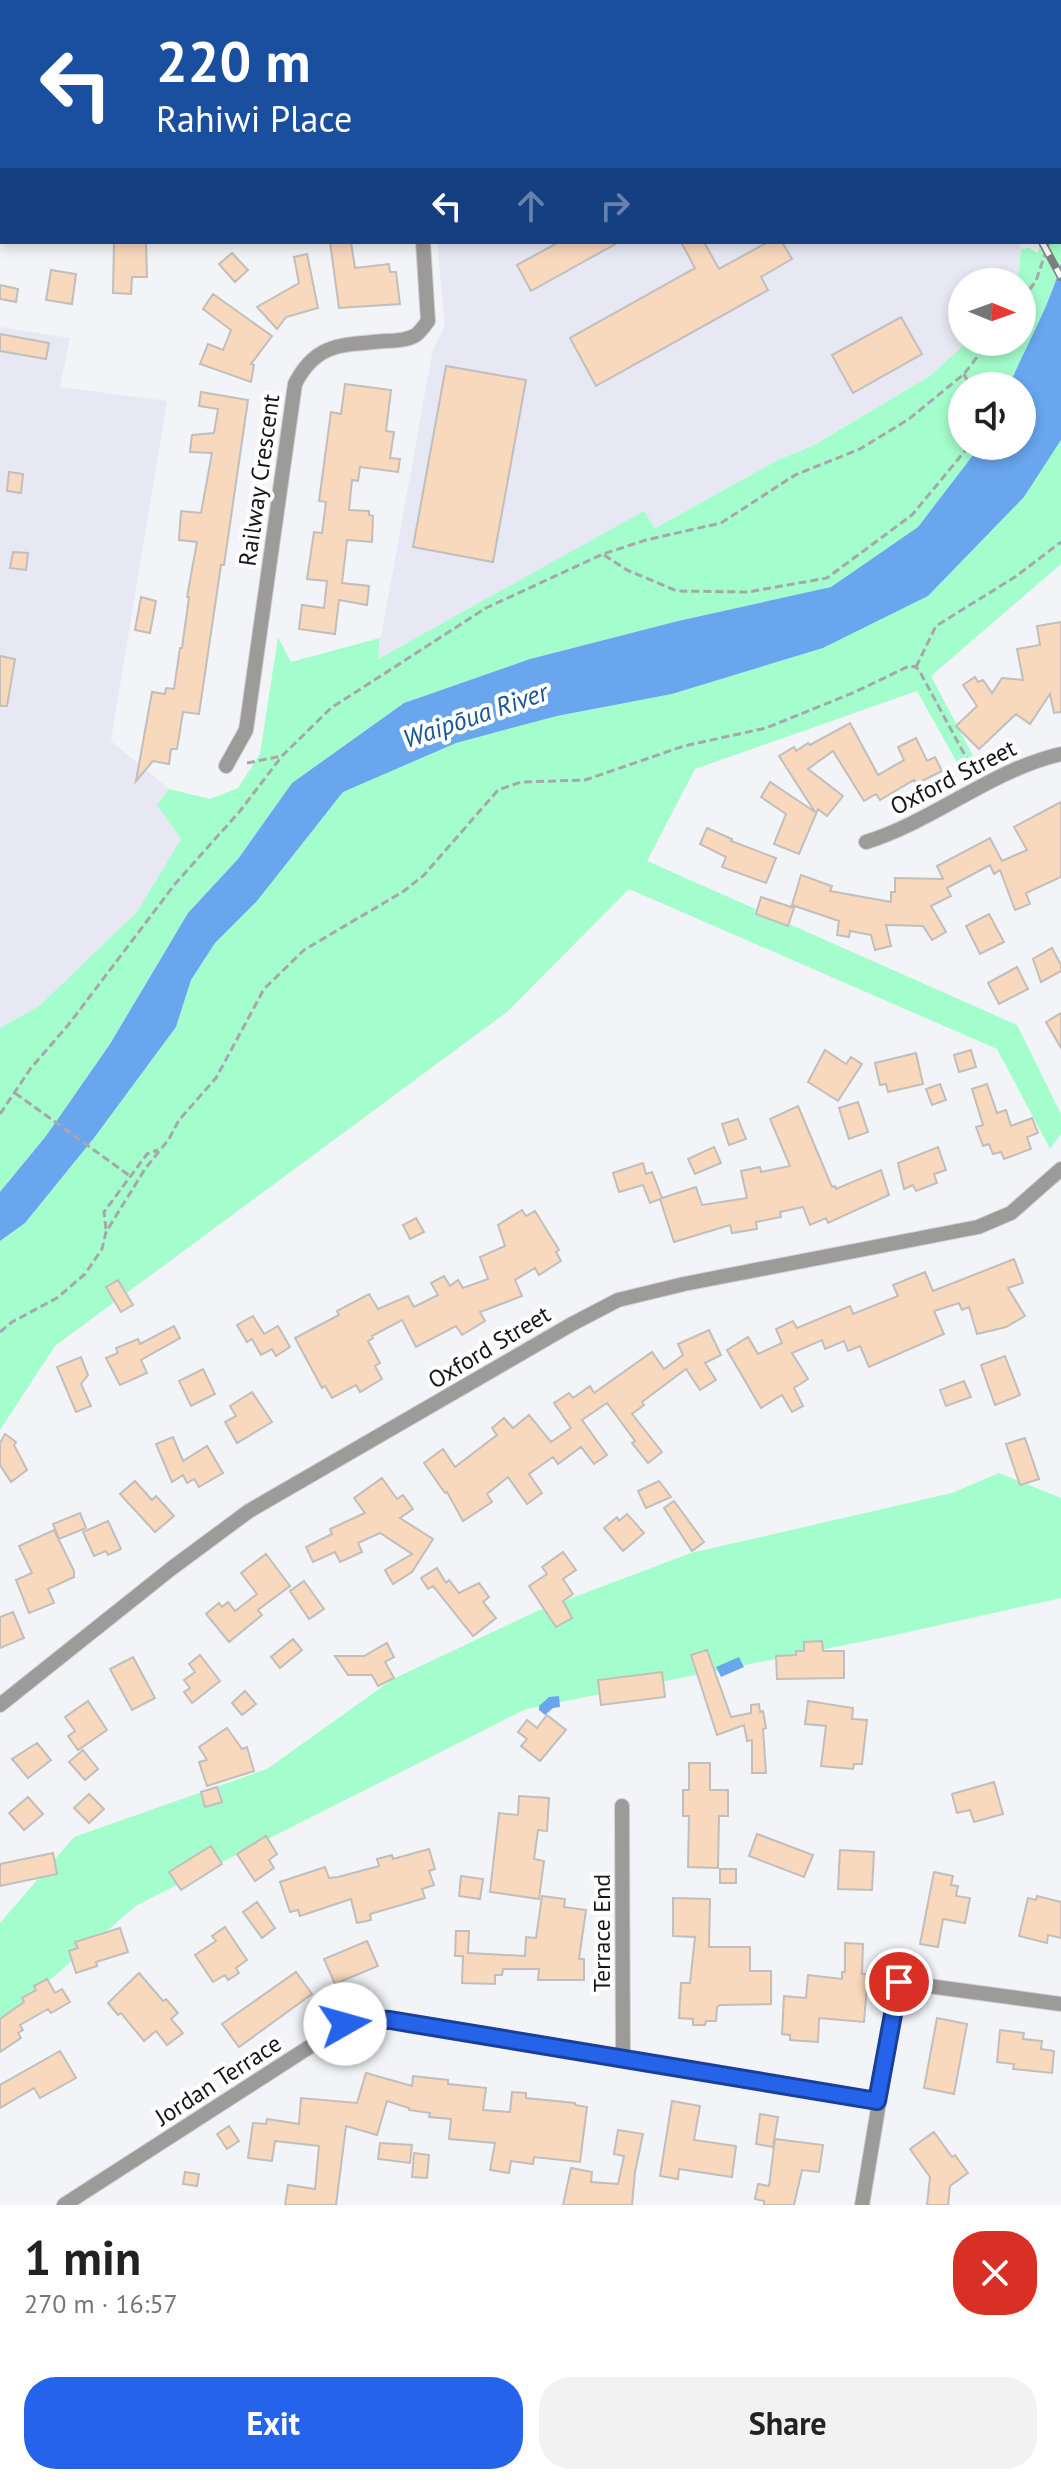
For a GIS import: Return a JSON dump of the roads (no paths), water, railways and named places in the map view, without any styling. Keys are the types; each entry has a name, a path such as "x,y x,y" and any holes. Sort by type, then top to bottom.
{"street":[{"name":"Railway Crescent","path":"226,766 246,730 295,384 305,364 324,351 343,345 415,336 428,321 423,244"},
{"name":"Oxford Street","path":"866,842 897,832 1034,760 1061,754"},
{"name":"Oxford Street","path":"0,1705 249,1511 618,1300 684,1284 978,1227 1011,1213 1061,1169"},
{"name":"Terrace End","path":"622,1806 623,2059"},
{"path":"862,2205 899,1982 1061,2004"},
{"name":"Jordan Terrace","path":"64,2205 345,2024 371,2019 877,2101"}],"water":[{"name":"Waipōua River","path":"1061,263 1061,440 1024,497 928,596 823,648 672,694 557,716 456,743 343,792 257,901 215,943 191,980 176,1027 94,1138 25,1223 0,1241 0,1192 46,1136 110,1044 188,913 238,859 292,783 404,703 530,659 678,621 831,587 918,527 969,460 1036,460 1036,372 1015,372 1023,356 1036,356 1036,327"},
{"path":"739,1657 744,1667 721,1677 716,1667"},
{"path":"559,1696 560,1707 553,1708 545,1715 539,1710 539,1706 549,1697"}],"railway":[{"path":"1043,244 1061,277"}]}
